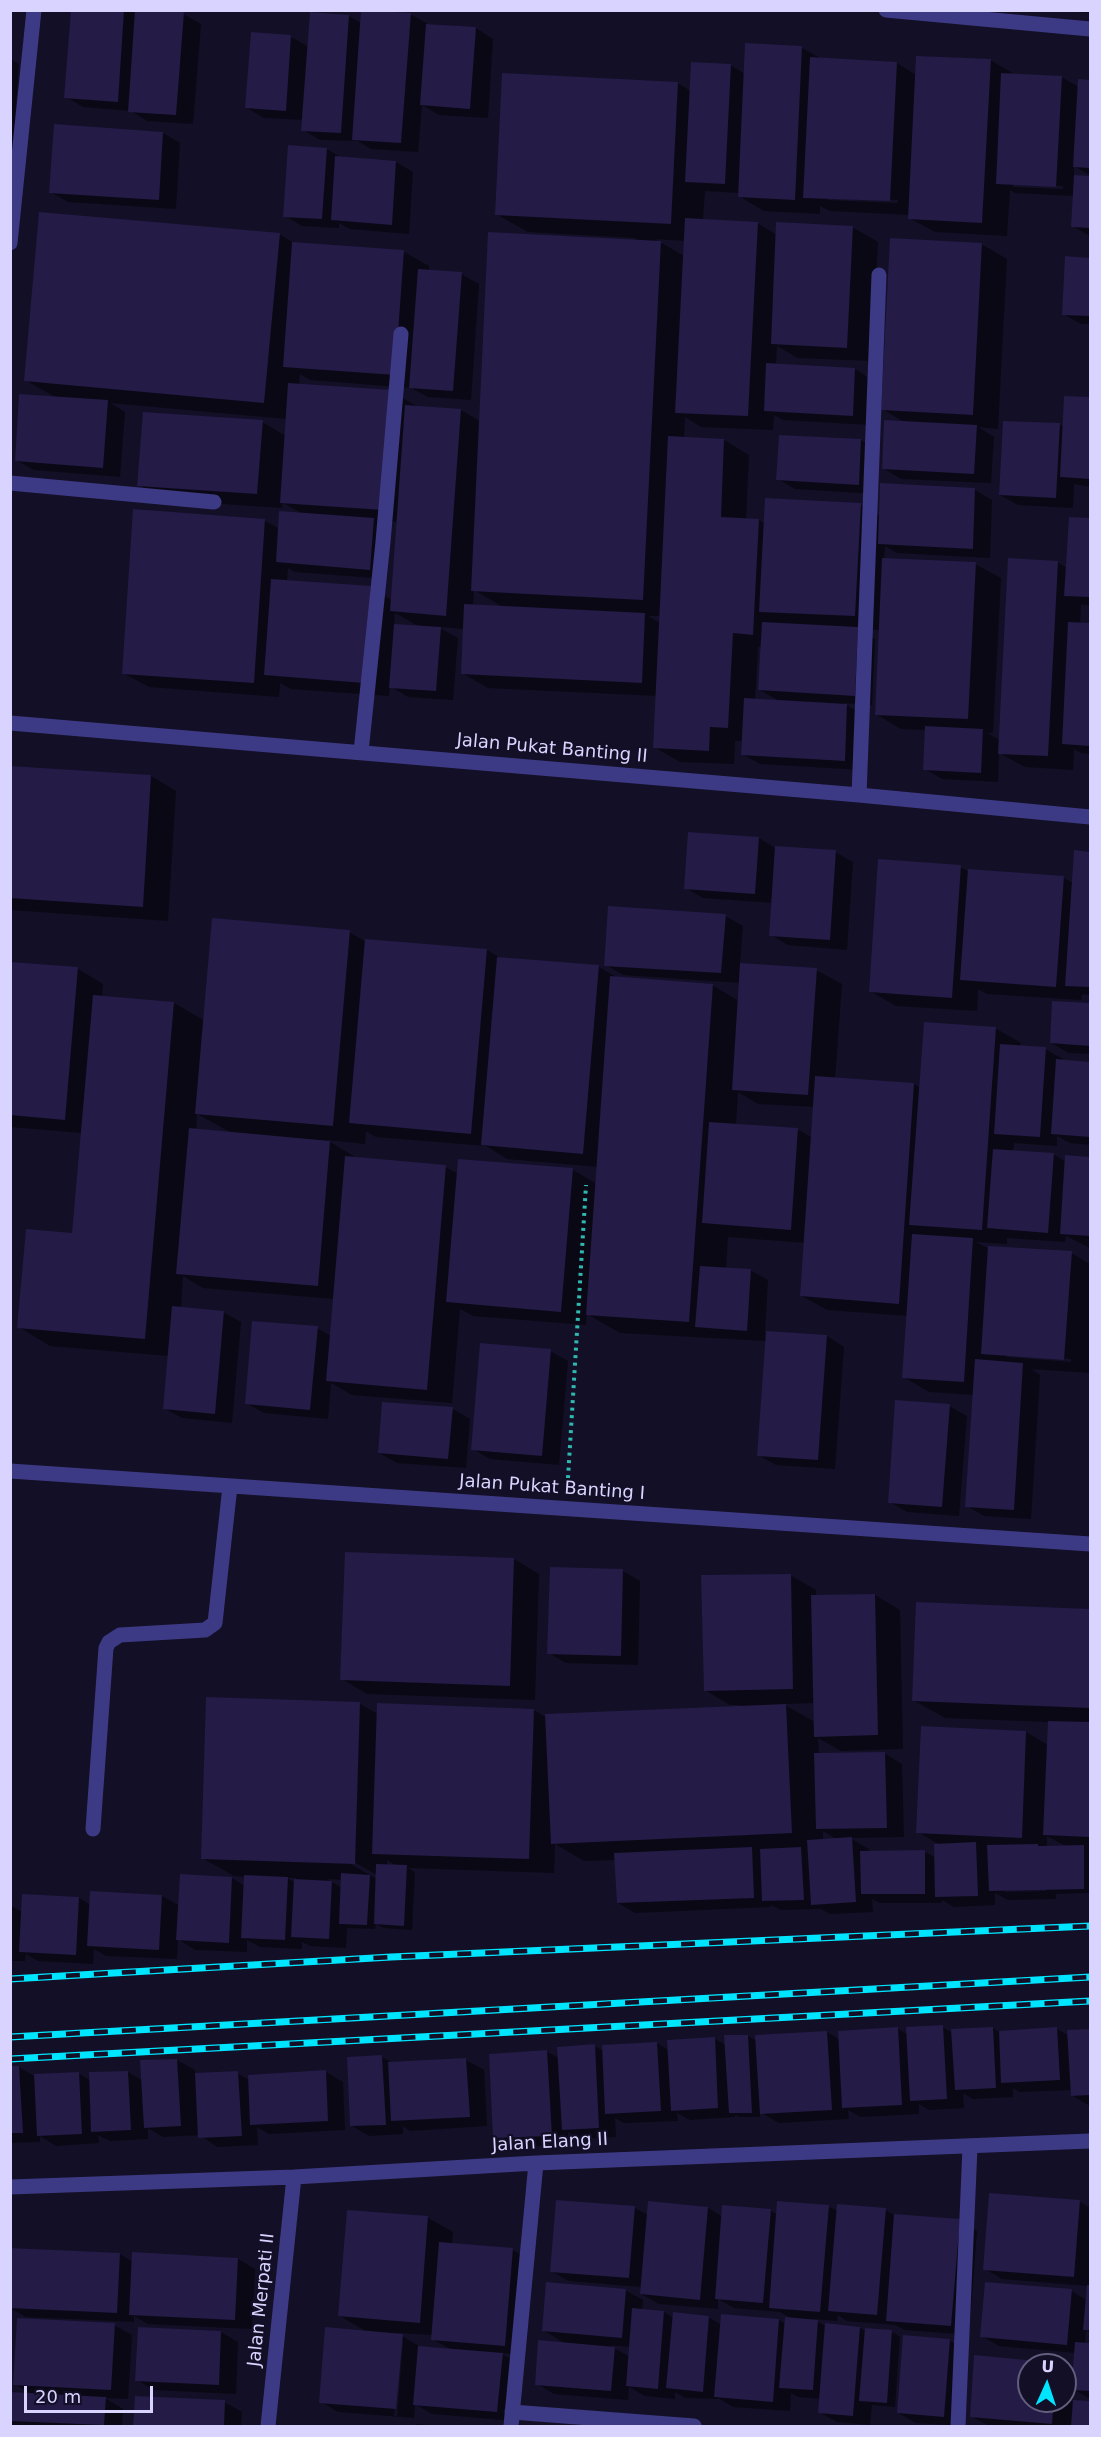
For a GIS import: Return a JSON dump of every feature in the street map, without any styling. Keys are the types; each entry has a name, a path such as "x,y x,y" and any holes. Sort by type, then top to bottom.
{"street":[{"path":"10,243 34,10"},
{"path":"886,10 1090,29"},
{"path":"859,795 879,275"},
{"path":"361,752 382,553 401,333"},
{"path":"10,483 214,502"},
{"name":"Jalan Pukat Banting II","path":"10,723 859,795 1090,817"},
{"name":"Jalan Pukat Banting I","path":"10,1471 1090,1544"},
{"path":"93,1829 106,1648 109,1642 120,1635 208,1629 215,1623 230,1486"},
{"name":"Jalan Elang II","path":"10,2187 294,2177 536,2163 970,2147 1090,2140"},
{"path":"958,2427 970,2147"},
{"path":"536,2163 511,2419 694,2427"},
{"name":"Jalan Merpati II","path":"268,2427 294,2177"}],"path":[{"path":"566,1509 586,1185"}],"building":[{"path":"71,10 124,10 118,102 64,98"},
{"path":"135,10 184,12 176,115 128,112"},
{"path":"361,10 411,13 401,143 352,140"},
{"path":"310,12 349,15 341,133 301,131"},
{"path":"426,24 476,27 470,109 420,105"},
{"path":"251,32 291,35 286,111 245,108"},
{"path":"745,43 802,46 795,200 738,197"},
{"path":"916,56 991,59 982,223 908,219"},
{"path":"810,57 897,62 890,201 803,198"},
{"path":"691,62 731,64 725,184 685,182"},
{"path":"502,73 678,82 671,224 495,215"},
{"path":"1001,73 1062,76 1056,187 996,184"},
{"path":"1078,79 1090,80 1090,168 1073,167"},
{"path":"54,124 163,132 159,200 49,193"},
{"path":"288,145 327,148 322,219 283,217"},
{"path":"335,156 396,161 392,225 331,220"},
{"path":"1074,175 1090,176 1090,228 1071,227"},
{"path":"39,212 280,233 264,403 24,381"},
{"path":"685,218 758,222 748,416 675,413"},
{"path":"776,222 853,226 847,348 771,344"},
{"path":"488,232 661,241 643,600 471,591"},
{"path":"890,238 982,243 973,415 881,410"},
{"path":"292,242 404,250 395,375 283,367"},
{"path":"1065,256 1090,258 1090,316 1062,315"},
{"path":"418,269 462,272 453,391 409,388"},
{"path":"766,363 855,368 853,416 764,411"},
{"path":"288,383 392,390 383,510 280,503"},
{"path":"19,394 108,400 103,468 15,461"},
{"path":"1064,396 1090,397 1090,479 1060,477"},
{"path":"405,405 461,409 446,616 390,611"},
{"path":"143,412 263,420 257,494 137,486"},
{"path":"884,420 977,425 974,474 882,469"},
{"path":"1003,421 1060,423 1056,498 999,495"},
{"path":"779,435 861,439 859,485 776,480"},
{"path":"668,436 724,439 721,517 759,519 753,635 733,633 728,728 710,727 709,751 653,748"},
{"path":"880,483 975,488 973,549 878,544"},
{"path":"765,498 861,503 855,616 759,612"},
{"path":"133,509 265,519 254,683 122,674"},
{"path":"279,511 374,518 370,570 276,562"},
{"path":"1069,517 1090,518 1090,597 1064,596"},
{"path":"882,558 976,562 968,719 875,715"},
{"path":"1008,558 1058,561 1048,756 998,754"},
{"path":"271,579 371,586 364,683 264,675"},
{"path":"464,604 645,613 642,683 461,674"},
{"path":"762,622 858,627 855,696 758,690"},
{"path":"1068,622 1090,623 1090,746 1062,744"},
{"path":"394,624 441,627 436,691 389,688"},
{"path":"744,698 847,704 845,761 741,755"},
{"path":"925,726 983,729 981,773 923,770"},
{"path":"10,766 151,775 143,907 10,898"},
{"path":"688,832 759,837 755,894 684,889"},
{"path":"775,846 836,850 830,940 769,936"},
{"path":"1074,850 1090,852 1090,987 1065,986"},
{"path":"878,859 961,865 952,998 869,992"},
{"path":"968,869 1064,876 1056,987 960,980"},
{"path":"608,906 726,914 721,973 604,966"},
{"path":"212,918 350,930 333,1126 195,1114"},
{"path":"365,939 487,949 471,1134 349,1123"},
{"path":"497,957 599,965 583,1154 481,1145"},
{"path":"10,962 78,967 65,1120 10,1115"},
{"path":"740,963 817,968 808,1095 732,1090"},
{"path":"610,976 713,984 689,1322 586,1315"},
{"path":"93,995 174,1002 145,1339 17,1328 26,1229 72,1233"},
{"path":"1052,1001 1090,1003 1090,1046 1050,1043"},
{"path":"924,1022 996,1027 982,1230 909,1225"},
{"path":"1000,1044 1046,1047 1040,1137 994,1134"},
{"path":"1056,1059 1090,1062 1090,1137 1051,1134"},
{"path":"815,1076 914,1083 899,1304 800,1296"},
{"path":"709,1122 798,1128 791,1230 702,1223"},
{"path":"189,1128 330,1141 318,1286 176,1274"},
{"path":"993,1149 1054,1153 1048,1233 987,1228"},
{"path":"1065,1155 1090,1157 1090,1236 1060,1234"},
{"path":"345,1156 446,1165 427,1390 326,1381"},
{"path":"458,1159 573,1168 561,1312 446,1302"},
{"path":"912,1234 973,1238 964,1382 902,1378"},
{"path":"988,1246 1072,1251 1064,1360 981,1354"},
{"path":"700,1266 751,1269 747,1331 695,1327"},
{"path":"172,1306 224,1311 215,1414 163,1409"},
{"path":"252,1321 318,1326 310,1410 245,1404"},
{"path":"766,1331 827,1335 818,1460 757,1456"},
{"path":"480,1343 551,1349 542,1456 471,1450"},
{"path":"975,1359 1023,1363 1014,1510 965,1507"},
{"path":"895,1400 950,1404 942,1507 888,1503"},
{"path":"382,1402 453,1407 448,1459 378,1453"},
{"path":"345,1552 514,1558 510,1686 340,1680"},
{"path":"550,1567 623,1569 621,1656 547,1654"},
{"path":"791,1574 793,1689 704,1691 701,1575"},
{"path":"875,1594 878,1735 814,1737 811,1595"},
{"path":"916,1602 1090,1609 1090,1708 912,1701"},
{"path":"206,1697 360,1702 355,1864 201,1859"},
{"path":"377,1703 534,1709 529,1859 372,1854"},
{"path":"786,1704 792,1833 551,1844 545,1714"},
{"path":"1048,1721 1090,1722 1090,1837 1043,1835"},
{"path":"921,1726 1026,1731 1022,1838 916,1833"},
{"path":"885,1752 887,1828 816,1829 814,1753"},
{"path":"852,1837 856,1902 811,1905 807,1840"},
{"path":"976,1842 978,1896 935,1897 934,1844"},
{"path":"1038,1844 1038,1846 1084,1845 1084,1889 989,1891 987,1845"},
{"path":"752,1847 754,1898 617,1903 614,1853"},
{"path":"801,1847 804,1900 762,1901 760,1849"},
{"path":"925,1850 925,1894 861,1894 860,1851"},
{"path":"376,1864 407,1865 404,1926 374,1924"},
{"path":"341,1873 370,1875 367,1925 339,1924"},
{"path":"180,1874 232,1877 229,1943 176,1940"},
{"path":"244,1875 288,1877 285,1940 241,1938"},
{"path":"294,1879 332,1881 329,1939 291,1937"},
{"path":"90,1891 162,1895 159,1950 87,1946"},
{"path":"22,1894 79,1897 76,1955 19,1952"},
{"path":"943,2025 947,2099 910,2101 906,2027"},
{"path":"898,2027 902,2105 842,2108 838,2031"},
{"path":"993,2027 996,2088 955,2090 951,2029"},
{"path":"1057,2027 1060,2080 1001,2083 999,2031"},
{"path":"1090,2029 1090,2095 1071,2096 1067,2030"},
{"path":"827,2031 832,2110 760,2114 755,2035"},
{"path":"724,2035 748,2035 752,2113 729,2113"},
{"path":"715,2037 718,2108 671,2111 667,2040"},
{"path":"657,2042 661,2111 605,2114 602,2045"},
{"path":"595,2044 599,2128 562,2130 557,2047"},
{"path":"547,2050 552,2136 493,2138 489,2054"},
{"path":"382,2055 386,2125 350,2126 347,2057"},
{"path":"466,2058 470,2117 391,2121 388,2062"},
{"path":"177,2059 181,2126 144,2128 140,2060"},
{"path":"10,2066 19,2066 23,2133 10,2133"},
{"path":"326,2070 328,2121 250,2125 248,2075"},
{"path":"128,2071 131,2130 91,2132 89,2072"},
{"path":"238,2071 242,2136 198,2138 195,2073"},
{"path":"79,2072 82,2134 37,2136 34,2074"},
{"path":"989,2193 1080,2200 1074,2277 983,2270"},
{"path":"556,2200 635,2206 629,2278 550,2272"},
{"path":"648,2201 708,2207 700,2300 640,2294"},
{"path":"777,2201 829,2205 820,2312 769,2308"},
{"path":"837,2204 886,2208 877,2315 828,2311"},
{"path":"722,2205 771,2209 763,2303 715,2299"},
{"path":"347,2210 428,2216 420,2323 338,2316"},
{"path":"894,2214 960,2219 951,2326 886,2321"},
{"path":"439,2242 513,2248 505,2346 431,2340"},
{"path":"10,2248 120,2253 117,2313 10,2308"},
{"path":"132,2252 238,2258 235,2320 129,2315"},
{"path":"546,2282 626,2289 622,2338 542,2331"},
{"path":"985,2282 1072,2289 1067,2345 980,2337"},
{"path":"1087,2285 1090,2285 1090,2330 1083,2330"},
{"path":"632,2308 664,2311 658,2389 626,2386"},
{"path":"673,2312 709,2316 703,2392 666,2388"},
{"path":"721,2314 779,2319 773,2402 714,2397"},
{"path":"785,2317 818,2320 813,2390 779,2388"},
{"path":"17,2318 115,2323 111,2390 13,2385"},
{"path":"825,2323 860,2327 853,2416 818,2413"},
{"path":"138,2327 221,2331 219,2385 135,2381"},
{"path":"325,2327 403,2334 396,2409 319,2403"},
{"path":"865,2328 892,2330 887,2403 859,2401"},
{"path":"903,2335 950,2339 944,2417 897,2413"},
{"path":"538,2340 615,2347 611,2391 535,2385"},
{"path":"1075,2342 1090,2343 1090,2391 1077,2390 1077,2353 1074,2353"},
{"path":"418,2346 503,2353 497,2412 413,2405"},
{"path":"974,2355 1017,2359 1017,2413 1053,2413 1052,2424 970,2417"},
{"path":"10,2392 106,2397 104,2425 10,2421"},
{"path":"135,2396 225,2400 224,2426 133,2426"},
{"path":"1077,2400 1090,2401 1090,2426 1071,2426 1072,2413 1077,2413"}],"railway":[{"path":"10,1979 391,1957 1090,1926"},
{"path":"10,2037 1090,1977"},
{"path":"10,2059 1090,2001"}]}
